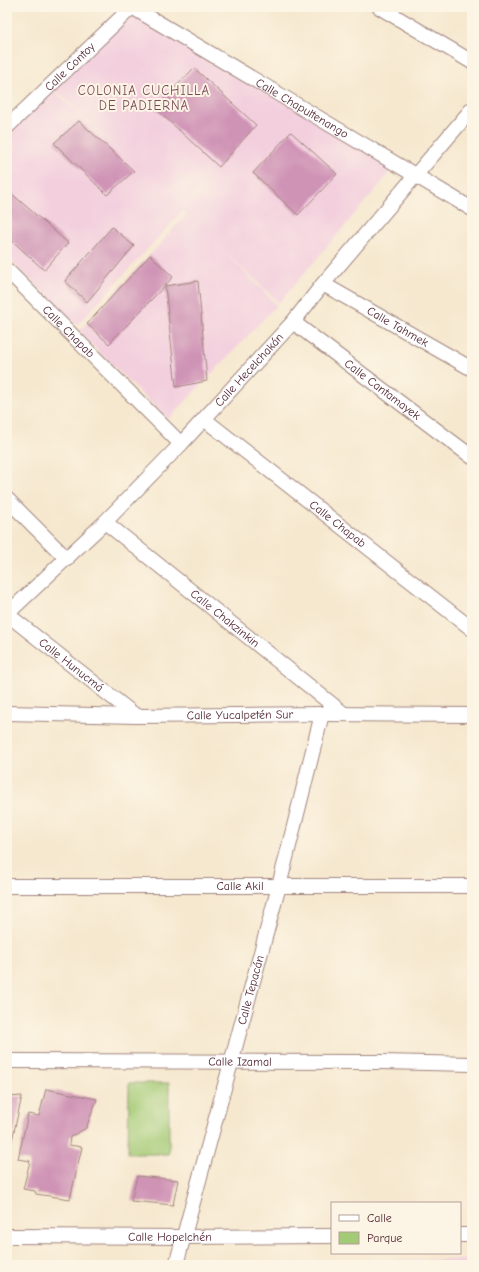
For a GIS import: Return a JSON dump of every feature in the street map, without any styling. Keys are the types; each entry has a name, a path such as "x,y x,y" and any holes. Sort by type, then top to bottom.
{"street":[{"name":"Calle Contoy","path":"7,127 132,7"},
{"name":"Calle Chapultenango","path":"132,7 414,176 472,209"},
{"path":"379,7 472,62"},
{"name":"Calle Hecelchakán","path":"7,614 105,522 181,444 293,322 323,284 472,109"},
{"name":"Calle Chapab","path":"7,270 181,444"},
{"name":"Calle Tahmek","path":"323,284 472,369"},
{"name":"Calle Cantamayek","path":"293,322 472,457"},
{"name":"Calle Chapab","path":"204,419 472,629"},
{"path":"7,498 67,559"},
{"name":"Calle Chakzinkin","path":"105,522 344,714"},
{"name":"Calle Hunucmá","path":"7,614 136,716"},
{"name":"Calle Yucalpetén Sur","path":"7,713 136,716 322,714 472,715"},
{"name":"Calle Tepacán","path":"176,1265 279,886 322,714"},
{"name":"Calle Akil","path":"7,886 472,886"},
{"name":"Calle Izamal","path":"7,1061 381,1062 472,1064"},
{"path":"461,1235 472,1235"},
{"name":"Calle Hopelchén","path":"7,1236 331,1236"}],"shaded area":[{"path":"120,7 144,7 393,169 279,303 221,248 277,305 168,420 79,332 186,214 183,211 77,325 7,257 7,128 48,85 136,167 49,83"},
{"path":"352,1260 472,1260 472,1265 350,1265"}],"green space":[{"path":"129,1083 169,1083 169,1154 128,1154"}],"building":[{"path":"194,68 256,125 219,167 155,108"},
{"path":"79,121 134,171 107,195 54,143"},
{"path":"291,132 337,174 298,215 253,173"},
{"path":"11,193 68,243 44,270 7,236 7,197"},
{"path":"112,227 134,246 87,302 65,281"},
{"path":"150,255 173,277 109,344 87,324"},
{"path":"198,281 207,381 176,387 165,286"},
{"path":"46,1089 97,1099 86,1128 70,1137 69,1145 82,1147 70,1199 36,1194 35,1191 23,1189 30,1161 18,1159 28,1114 39,1116"},
{"path":"22,1096 8,1158 7,1158 7,1097"},
{"path":"137,1176 178,1180 173,1205 131,1201"}],"district":[{"name":"COLONIA CUCHILLA DE PADIERNA","path":"144,98"}]}
